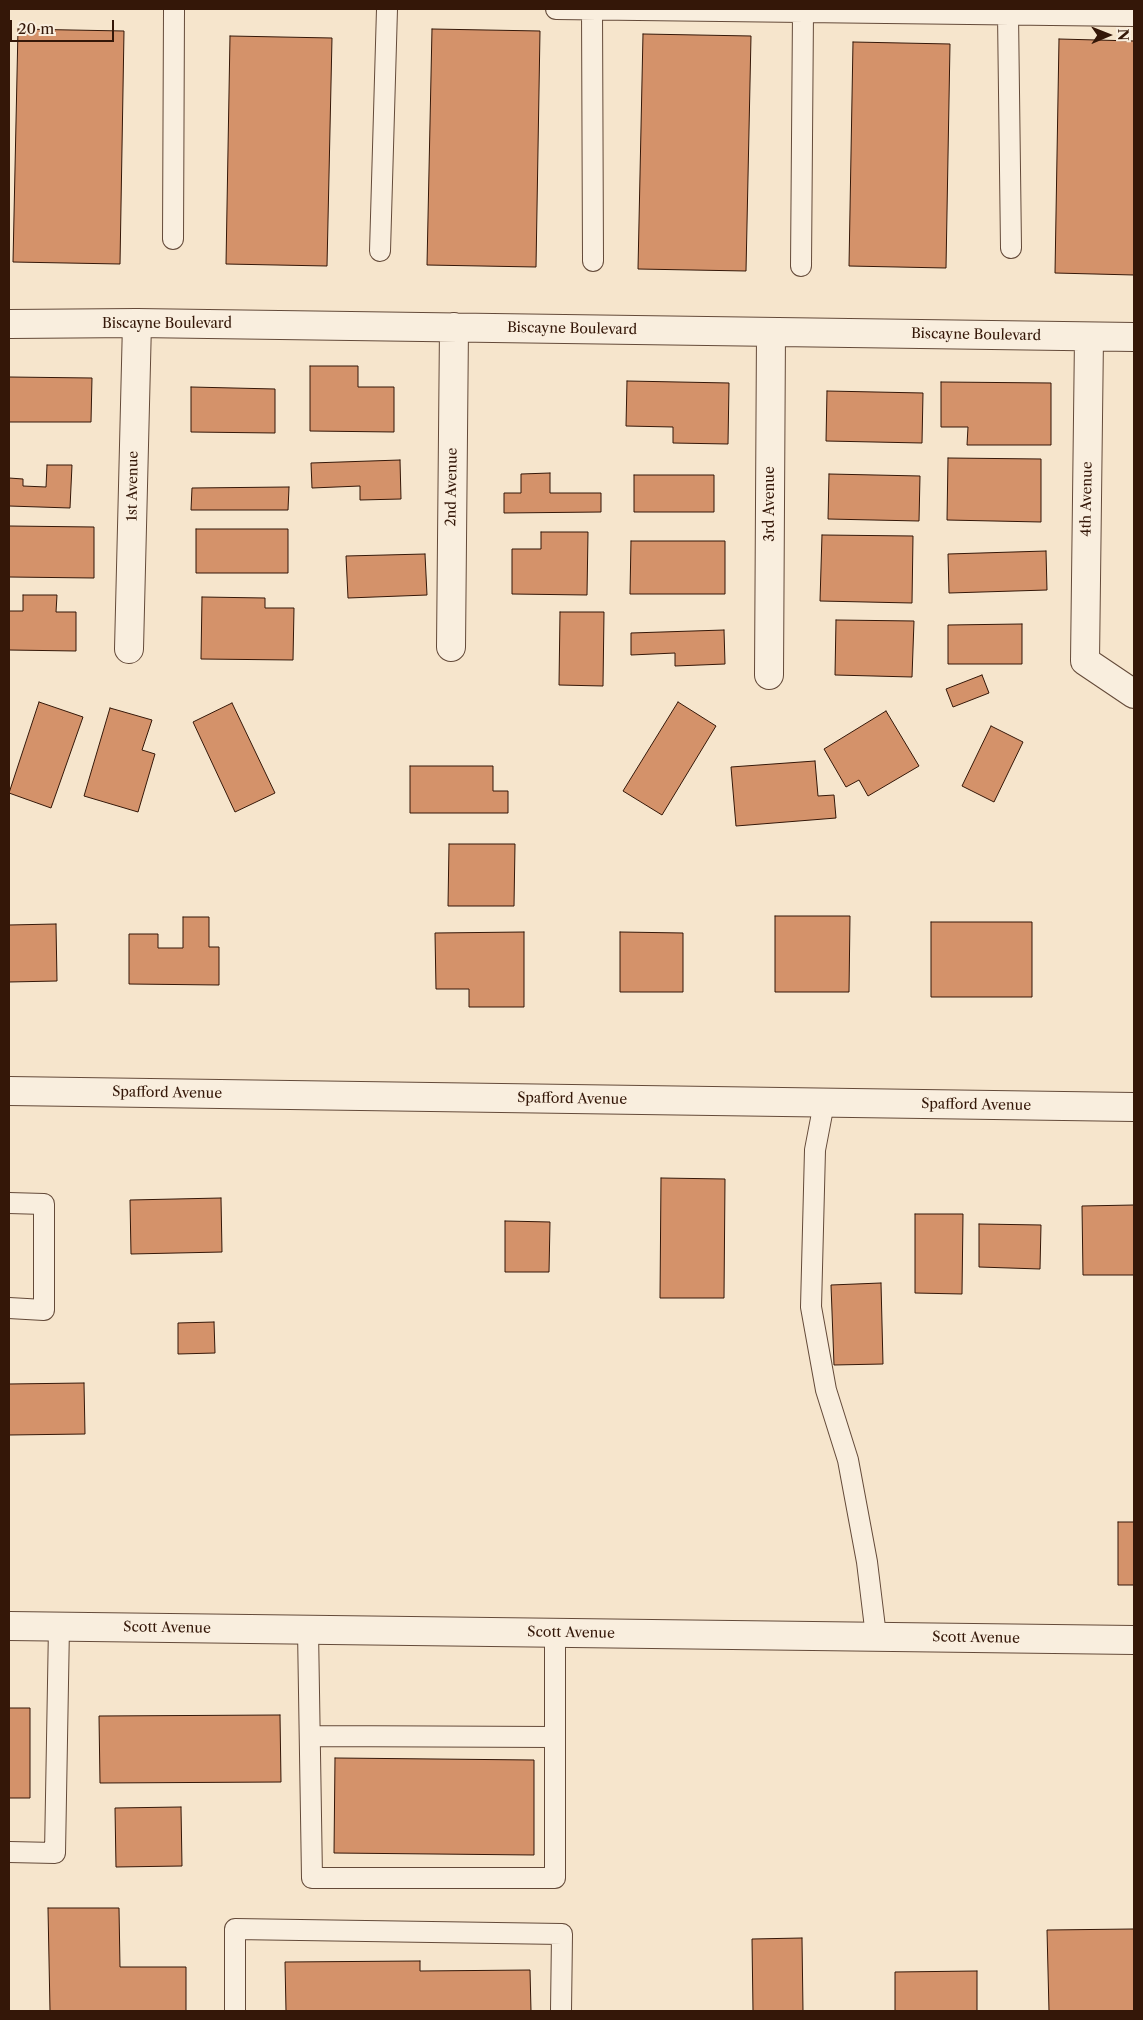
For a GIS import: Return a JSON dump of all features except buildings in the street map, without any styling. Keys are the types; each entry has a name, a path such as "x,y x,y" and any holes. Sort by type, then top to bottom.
{"street":[{"name":"Biscayne Boulevard","path":"9,324 137,323 1134,337"},
{"name":"1st Avenue","path":"129,649 137,323"},
{"name":"2nd Avenue","path":"451,647 454,327"},
{"name":"3rd Avenue","path":"769,675 771,332"},
{"name":"4th Avenue","path":"1089,336 1085,661 1134,694"},
{"name":"Spafford Avenue","path":"9,1091 1134,1107"},
{"name":"Scott Avenue","path":"9,1626 1134,1640"}],"lane":[{"path":"173,239 174,9"},
{"path":"380,251 387,9"},
{"path":"556,9 1008,14 1122,13"},
{"path":"592,9 593,261"},
{"path":"801,266 803,12"},
{"path":"1008,14 1011,248"},
{"path":"824,1103 815,1150 811,1307 826,1390 848,1460 867,1562 876,1636"},
{"path":"9,1203 44,1204 44,1310 9,1308"},
{"path":"9,1852 56,1853 59,1626"},
{"path":"308,1630 312,1878 555,1878 555,1633"},
{"path":"310,1736 554,1737"},
{"path":"235,2011 235,1928 562,1934 561,2011"}]}
